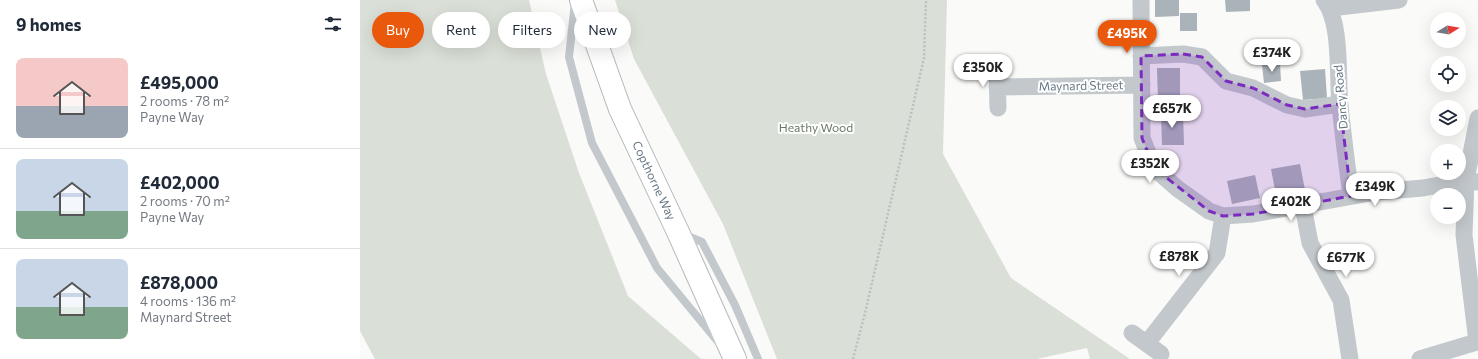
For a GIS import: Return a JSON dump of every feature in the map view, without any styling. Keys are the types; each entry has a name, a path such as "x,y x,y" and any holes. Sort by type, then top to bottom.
{"highway":[{"name":"Copthorne Way","path":"581,0 620,109 678,232 735,359"}],"street":[{"path":"1141,0 1142,138 1154,168 1178,189 1209,211 1223,216 1253,214 1376,192 1423,188 1472,181"},
{"path":"1327,4 1399,0"},
{"name":"Dancy Road","path":"1327,4 1335,24 1340,104 1351,196"},
{"path":"1142,56 1183,54 1202,58 1226,81 1253,88 1287,105 1305,108 1340,104"},
{"path":"997,67 998,108"},
{"name":"Maynard Street","path":"997,87 1142,85"},
{"path":"1420,359 1477,342 1464,235 1472,181 1478,118"},
{"path":"1303,206 1310,243 1341,300 1350,359"},
{"path":"1147,344 1217,253 1223,216"},
{"path":"1132,333 1161,354"}],"lane":[{"path":"575,0 569,57 592,143 657,268 732,359"},
{"path":"678,232 702,242 736,306 758,359"}],"path":[{"path":"853,359 924,58 926,0"}],"highlighted area":[{"path":"1183,54 1202,57 1226,81 1253,88 1287,105 1305,109 1340,104 1351,196 1253,214 1223,216 1209,211 1154,168 1142,138 1141,56"}],"green space":[{"path":"360,0 529,0 532,12 498,12 498,48 540,48 546,74 579,173 628,296 701,359 375,359 360,331"},
{"name":"Heathy Wood","path":"615,0 947,0 943,154 1011,278 1130,359 1090,359 1087,348 1037,359 777,359 723,224 634,59 630,48 631,12 619,12"}],"building":[{"path":"1155,0 1179,0 1179,16 1155,17"},
{"path":"1225,0 1250,0 1250,11 1226,12"},
{"path":"1180,13 1197,13 1197,31 1180,31"},
{"path":"1280,63 1281,81 1264,83 1262,65"},
{"path":"1157,68 1180,68 1180,100 1158,100"},
{"path":"1325,69 1327,98 1303,100 1300,71"},
{"path":"1161,113 1183,113 1184,145 1162,145"},
{"path":"1300,164 1305,190 1276,195 1271,169"},
{"path":"1255,175 1260,198 1232,204 1227,181"}]}
